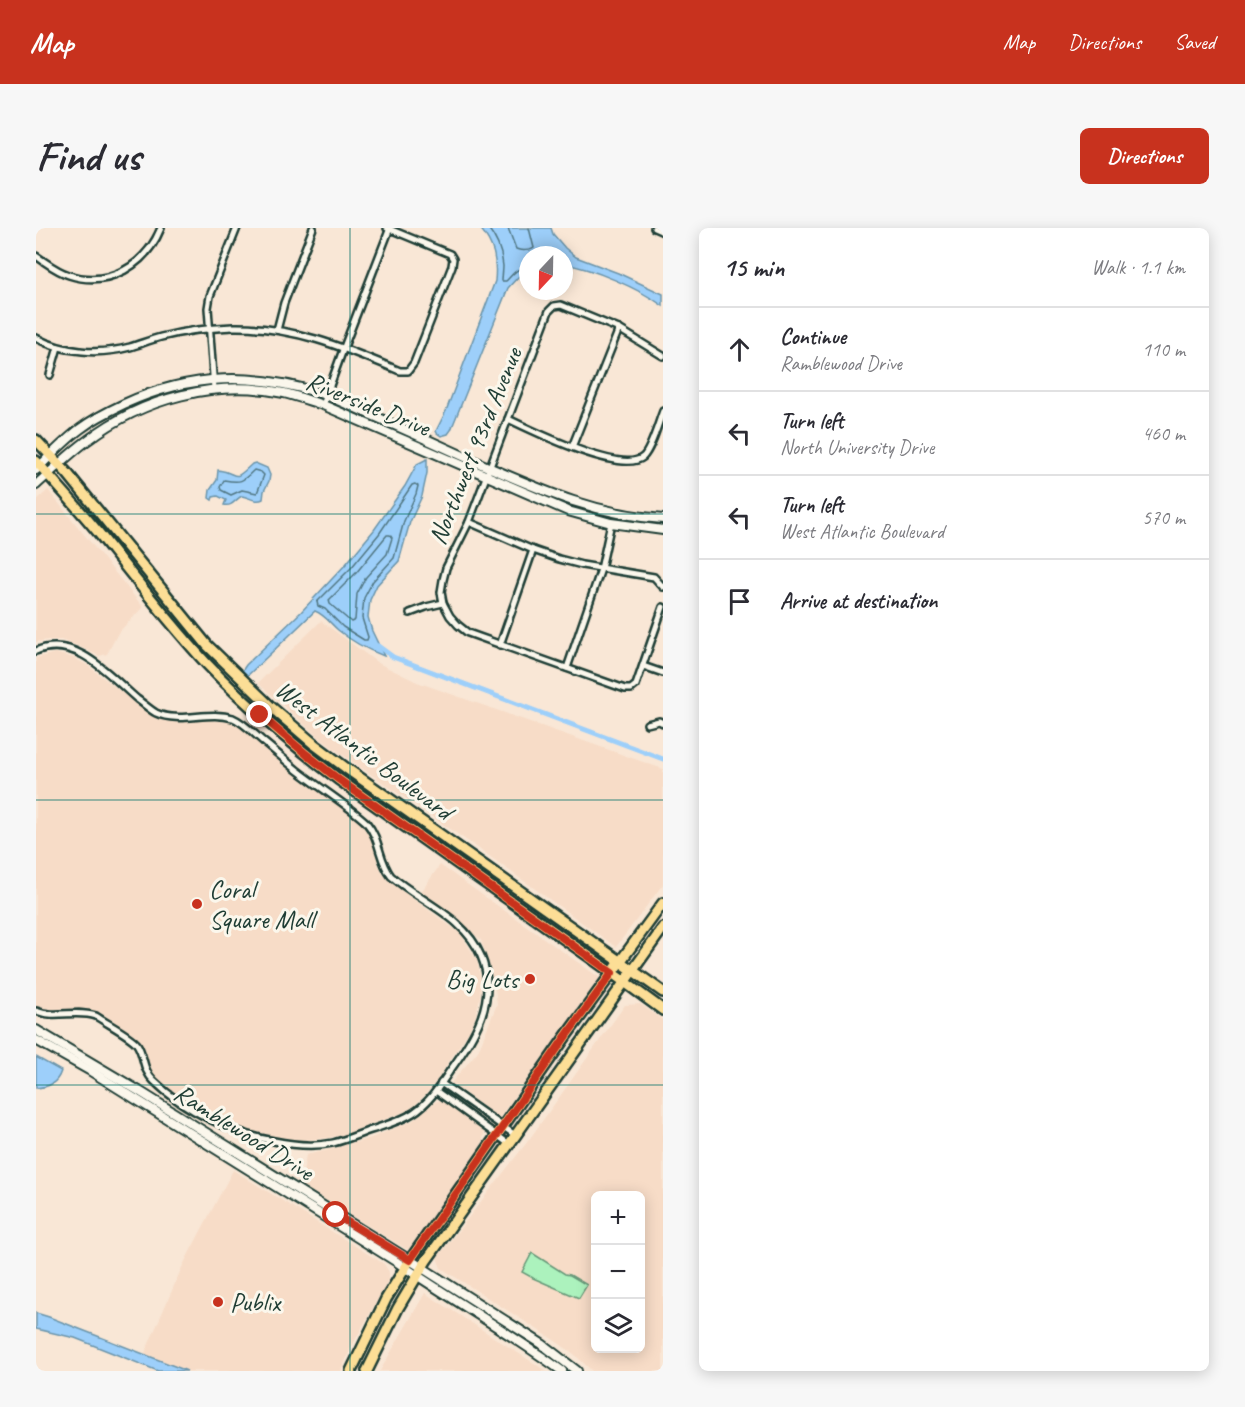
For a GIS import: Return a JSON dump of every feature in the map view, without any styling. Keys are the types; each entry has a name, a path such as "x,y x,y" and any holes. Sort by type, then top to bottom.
{"main road":[{"name":"West Atlantic Boulevard","path":"36,440 124,541 207,645 292,726 329,756 663,992"},
{"name":"West Atlantic Boulevard","path":"37,465 48,474 161,611 225,682 292,743 338,779 663,1010"},
{"path":"351,1371 386,1299 407,1264 566,1036 663,903"},
{"path":"367,1371 398,1308 419,1272 663,928"},
{"path":"358,1371 365,1354 366,1339"}],"street":[{"path":"36,256 55,269 70,275 98,278 119,273 142,259 151,248 161,228"},
{"path":"214,389 208,308 210,296 237,228"},
{"path":"278,330 284,303 313,228"},
{"path":"36,338 58,347 106,351 170,335 209,329 233,327 278,330 344,347 400,371 408,371 414,363 452,266 453,260 450,254 389,228 344,347 323,405"},
{"name":"Northwest 93rd Avenue","path":"443,603 441,592 446,568 469,522 549,311 554,306 561,305 619,329"},
{"path":"572,447 619,329 663,356"},
{"path":"50,375 58,347"},
{"name":"Riverside Drive","path":"37,465 81,428 120,405 139,397 174,385 213,379 255,380 298,387 326,396 564,499 637,516 663,519"},
{"name":"Riverside Drive","path":"36,485 89,439 141,408 166,399 214,389 249,389 284,393 323,405 568,511 611,523 663,530"},
{"path":"508,419 572,447 626,462 642,458 662,418 663,411"},
{"path":"469,522 559,559 602,569 654,577 663,587"},
{"path":"567,668 602,569 611,523"},
{"path":"500,645 533,550"},
{"path":"410,613 443,603 450,616 468,633 625,689 631,689 636,685 663,607"},
{"path":"36,651 51,646 82,655 103,668 150,709 163,715 221,716 239,721 293,767 366,822 373,830 385,866 391,876 461,927 474,942 483,963 487,986 483,1015 471,1041 436,1091 422,1106 395,1122 340,1141 314,1145 273,1141 222,1125 181,1102 153,1080 145,1069 138,1047 133,1040 96,1016 76,1013 48,1015 36,1011"},
{"path":"643,666 663,673"},
{"path":"647,724 659,721 663,723"},
{"name":"Ramblewood Drive","path":"36,1030 139,1091 407,1264 562,1371"},
{"name":"Ramblewood Drive","path":"36,1040 407,1264"},
{"path":"441,1083 500,1131 509,1144"},
{"path":"436,1091 500,1131 515,1135"},
{"name":"Ramblewood Drive","path":"419,1272 547,1348 577,1371"}],"shaded area":[{"path":"48,490 143,607 118,633 107,654 99,656 61,640 36,642 36,501"},
{"path":"321,621 378,663 417,682 663,769 663,884 616,947 344,756 317,736 258,683"},
{"path":"55,653 74,658 87,665 146,711 163,719 235,723 361,823 369,832 383,874 402,891 460,933 477,960 481,980 480,998 469,1031 437,1080 415,1105 407,1111 346,1134 328,1138 305,1140 276,1138 255,1133 232,1126 188,1103 160,1084 151,1071 136,1036 100,1013 84,1009 46,1012 36,1007 36,658"},
{"path":"440,865 600,978 499,1118 451,1083 478,1051 497,1004 494,980 481,940 447,910 421,892"},
{"path":"640,1004 663,1020 663,1371 592,1371 554,1340 441,1268 437,1258 528,1141 625,1005"},
{"path":"441,1100 484,1132 482,1148 408,1250 301,1185 306,1155 371,1138 412,1121 435,1102"},
{"path":"233,1170 384,1264 389,1272 389,1279 352,1346 341,1371 185,1371 144,1355 183,1265"},
{"path":"425,1293 546,1371 380,1371"}],"green space":[{"path":"532,1253 587,1285 579,1298 522,1272"}],"water":[{"path":"480,228 551,228 563,246 519,246 519,276 508,288 451,430 448,434 441,436 436,431 446,411 495,281 494,253 489,240"},
{"path":"573,255 663,294 663,306 615,280 573,266"},
{"path":"427,459 427,473 422,496 410,522 399,561 377,585 370,600 368,617 384,656 348,638 315,611 247,676 242,671 246,665 346,564 374,530 405,486 417,464"},
{"path":"255,463 267,468 270,475 263,499 255,500 242,496 232,504 224,505 226,500 218,496 213,497 212,500 209,498 210,490 217,480 218,470 235,476"},
{"path":"36,1057 61,1071 52,1084 36,1088"},
{"path":"36,1313 187,1371 158,1371 75,1338 36,1329"}],"waterway":[{"path":"378,646 393,657 663,759"}],"place":[{"name":"Coral Square Mall","path":"197,904"},
{"name":"Big Lots","path":"530,979"},
{"name":"Publix","path":"218,1302"}],"route":[{"path":"260,715 338,779 612,973 410,1260 336,1215"}]}
